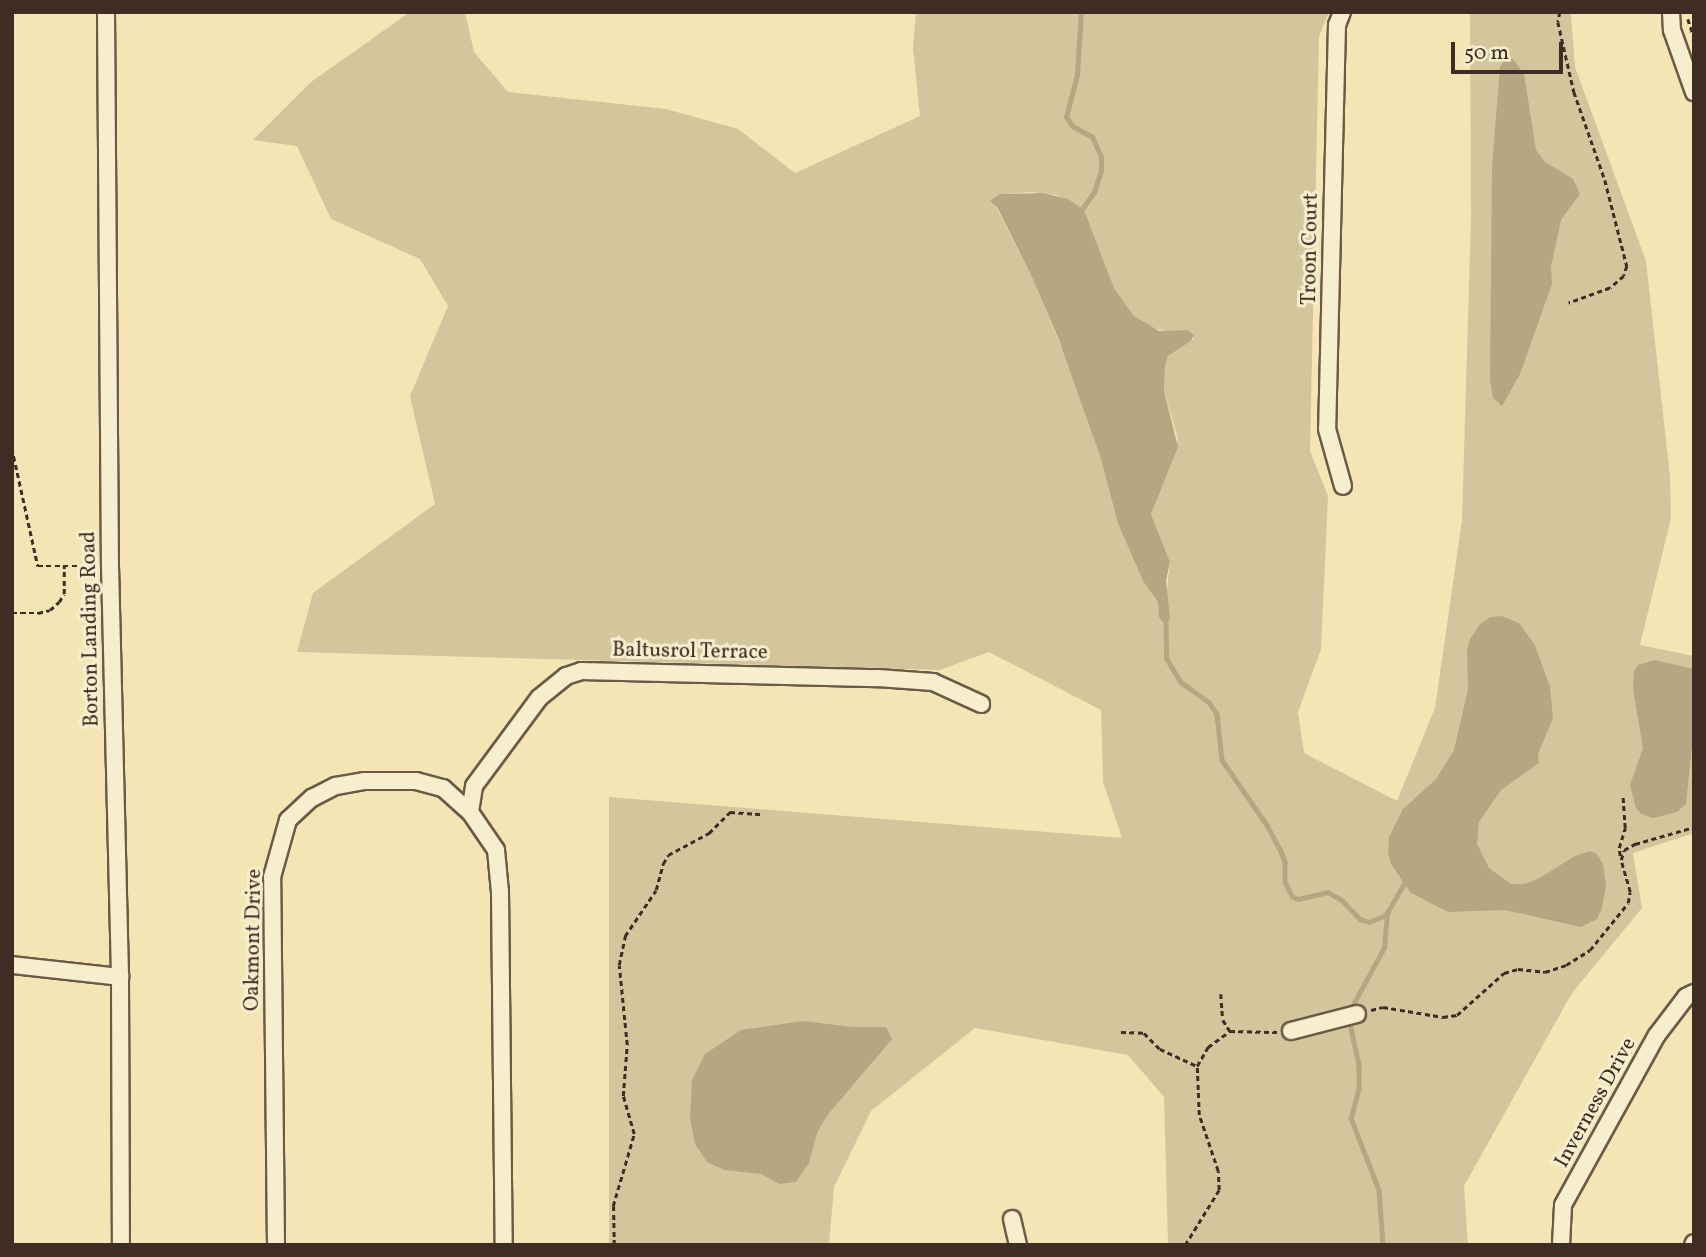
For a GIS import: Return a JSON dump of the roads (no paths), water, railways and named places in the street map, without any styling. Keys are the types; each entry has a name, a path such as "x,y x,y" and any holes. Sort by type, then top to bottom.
{"street":[{"name":"Borton Landing Road","path":"106,12 110,566 120,977 121,1245"},
{"name":"Troon Court","path":"1342,12 1337,25 1327,429 1343,486"},
{"path":"1671,12 1672,30 1694,92"},
{"name":"Baltusrol Terrace","path":"470,812 474,786 539,698 566,676 581,671 933,682 981,704"},
{"name":"Oakmont Drive","path":"276,1245 272,877 288,820 312,798 336,786 364,781 416,781 443,788 470,812 496,850 500,892 504,1245"},
{"path":"12,965 120,977"},
{"name":"Inverness Drive","path":"1561,1245 1563,1205 1657,1035 1686,997 1694,993"},
{"path":"1291,1031 1357,1014"},
{"path":"1013,1219 1018,1245"}],"waterway":[{"path":"1079,213 1094,192 1101,170 1101,157 1092,137 1073,127 1066,117 1077,75 1081,12"},
{"path":"1166,620 1167,659 1181,682 1209,702 1217,714 1222,760 1267,825 1281,851 1285,862 1285,882 1292,896 1298,899 1328,892 1343,901 1360,919 1369,922 1386,915 1406,880"},
{"path":"1350,1010 1384,948 1387,913"},
{"path":"1349,1019 1359,1065 1359,1089 1351,1118 1379,1190 1383,1245"}]}
